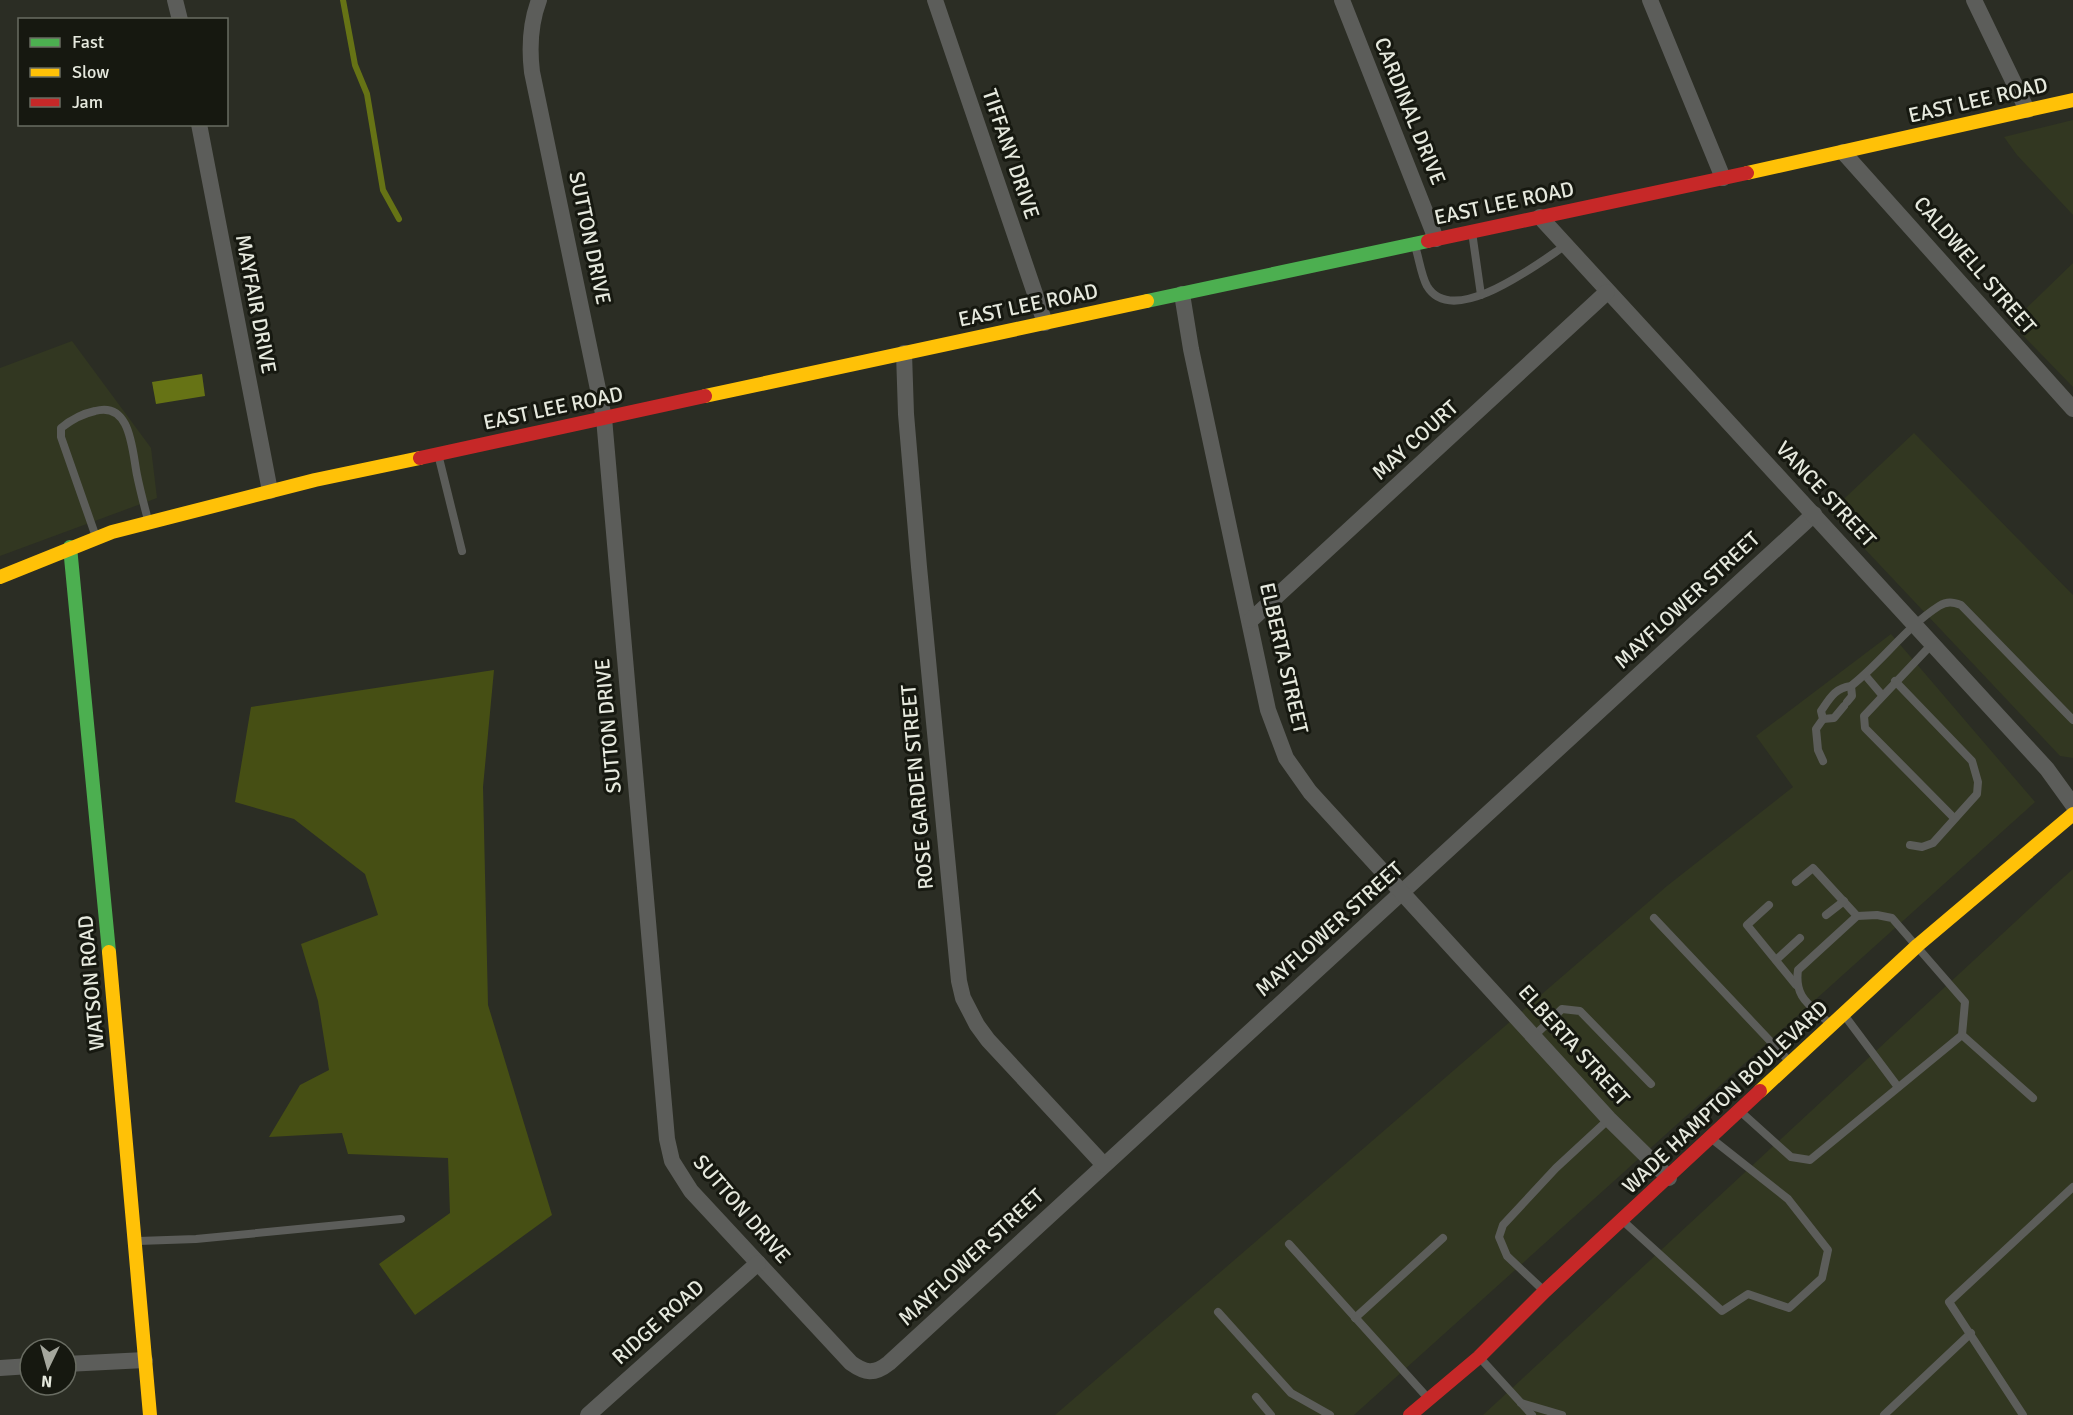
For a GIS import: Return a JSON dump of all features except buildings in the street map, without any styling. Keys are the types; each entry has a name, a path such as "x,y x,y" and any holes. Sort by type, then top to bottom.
{"street":[{"path":"176,0 180,18"},
{"name":"SUTTON DRIVE","path":"539,0 532,24 530,43 532,72 604,418 667,1139 679,1175 851,1363 863,1371 872,1372"},
{"name":"TIFFANY DRIVE","path":"935,0 1045,323"},
{"name":"CARDINAL DRIVE","path":"1342,0 1436,239"},
{"path":"1650,0 1723,178"},
{"path":"1974,0 2026,110"},
{"name":"EAST LEE ROAD","path":"0,577 96,537 148,521 270,491 1843,152 2073,100"},
{"name":"MAYFAIR DRIVE","path":"199,126 270,491"},
{"name":"CALDWELL STREET","path":"1843,152 2073,409"},
{"name":"VANCE STREET","path":"1540,217 2047,769 2073,805"},
{"name":"MAY COURT","path":"1251,620 1607,292"},
{"name":"ELBERTA STREET","path":"1182,294 1191,349 1251,620 1268,710 1286,758 1310,792 1609,1119 1669,1178"},
{"name":"ROSE GARDEN STREET","path":"904,353 906,414 934,710 948,890 963,998 976,1025 988,1040 1104,1165"},
{"name":"MAYFLOWER STREET","path":"872,1372 888,1363 1814,514"},
{"name":"WATSON ROAD","path":"70,547 150,1415"},
{"name":"WADE HAMPTON BOULEVARD","path":"1410,1415 1479,1357 1545,1291 1918,945 2073,814"},
{"name":"RIDGE ROAD","path":"592,1414 758,1263"},
{"path":"78,1363 145,1360"},
{"path":"0,1368 18,1367"}],"lane":[{"path":"1472,232 1481,295"},
{"path":"1414,244 1427,287 1438,296 1455,301 1492,293 1566,245"},
{"path":"96,537 61,437 62,428 78,415 105,408 117,412 124,421 131,437 148,521"},
{"path":"438,454 462,551"},
{"path":"1823,720 1821,711 1832,695 1840,688 1851,686 1865,675 1940,605 1952,602 1961,605 2073,720"},
{"path":"1932,644 1864,716 1865,728 1954,818"},
{"path":"1865,675 1882,695"},
{"path":"1895,681 1972,761 1978,782 1977,794 1933,843 1922,847 1910,845"},
{"path":"1823,760 1818,750 1816,729 1823,720 1834,718 1852,696 1851,686"},
{"path":"1796,882 1813,868 1857,916"},
{"path":"1826,915 1844,901"},
{"path":"1769,905 1747,925 1796,985 1801,996 1832,1026"},
{"path":"1741,1111 1791,1157 1810,1160 1962,1035 1965,1002 1918,945 1892,918 1877,915 1857,916 1797,970 1796,985"},
{"path":"1654,918 1792,1064"},
{"path":"1776,960 1800,938"},
{"path":"1534,1036 1562,1009 1580,1011 1651,1084"},
{"path":"1844,1015 1898,1087"},
{"path":"1962,1035 2033,1098"},
{"path":"1545,1291 1507,1256 1499,1237 1503,1225 1556,1168 1609,1119"},
{"path":"1623,1220 1722,1311 1748,1294 1790,1308 1822,1278 1828,1250 1788,1199 1712,1138"},
{"path":"2023,1415 1949,1302 2073,1187"},
{"path":"135,1241 196,1239 401,1219"},
{"path":"1355,1318 1443,1238"},
{"path":"1288,1244 1429,1399"},
{"path":"1218,1312 1291,1394 1330,1415"},
{"path":"1884,1415 1971,1333"},
{"path":"1479,1357 1532,1415"},
{"path":"1256,1397 1271,1415"},
{"path":"1521,1403 1526,1415"},
{"path":"1521,1403 1562,1415"}],"shaded area":[{"path":"2073,120 2073,215 2017,155 2004,137"},
{"path":"2073,263 2073,387 2011,323"},
{"path":"72,341 151,448 157,498 0,556 0,368"},
{"path":"202,374 205,396 156,404 152,382"},
{"path":"1914,433 2073,595 2073,758 2060,756 1830,512"},
{"path":"1891,634 2035,802 1354,1415 1055,1415 1667,886 1793,787 1756,736"},
{"path":"494,670 483,787 488,1005 552,1215 415,1315 379,1264 450,1213 448,1158 348,1154 342,1133 269,1137 300,1085 329,1070 318,1001 301,944 378,915 365,874 294,819 235,802 251,707"},
{"path":"2073,869 2073,1415 1483,1415 2054,886"}],"waterway":[{"path":"343,0 355,65 367,94 383,190 399,219"}],"traffic: fast":[{"path":"1147,301 1428,241"},
{"path":"70,547 109,952"}],"traffic: slow":[{"path":"1747,173 2073,100"},
{"path":"705,396 1147,301"},
{"path":"0,577 112,532 315,480 420,458"},
{"path":"1760,1091 1918,945 2073,814"},
{"path":"109,952 150,1415"}],"traffic: jam":[{"path":"1428,241 1747,173"},
{"path":"420,458 705,396"},
{"path":"1410,1415 1479,1357 1545,1291 1760,1091"}]}
